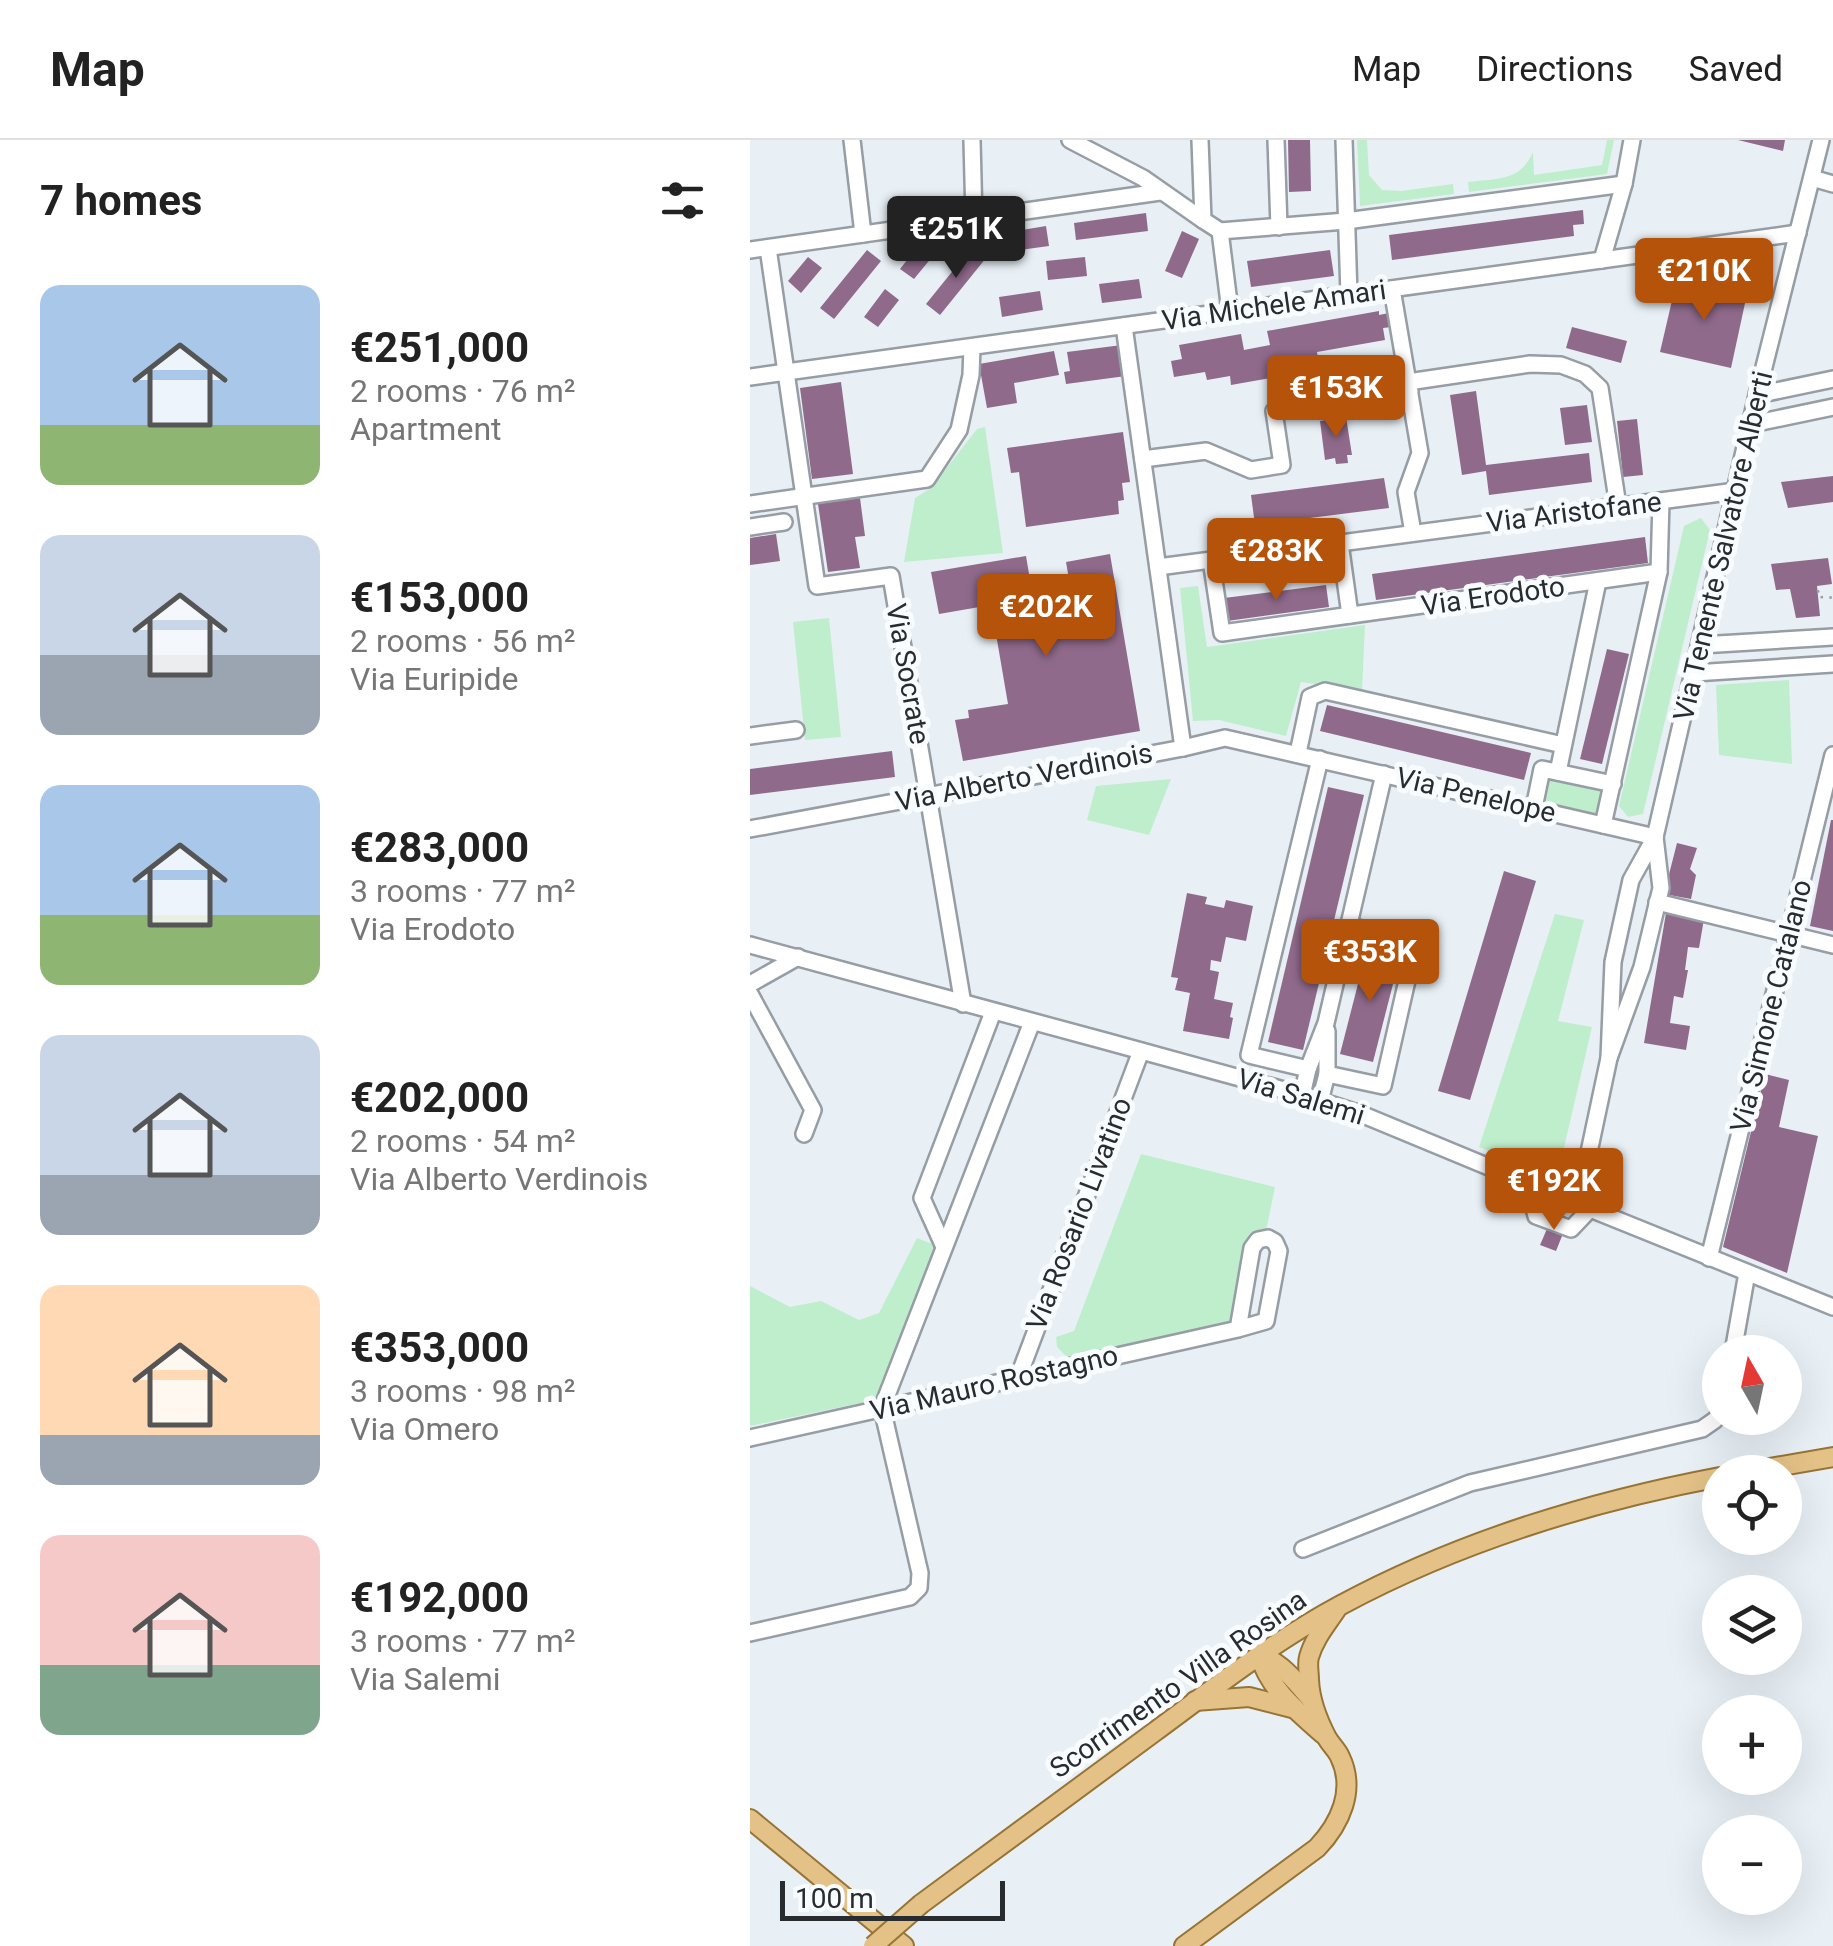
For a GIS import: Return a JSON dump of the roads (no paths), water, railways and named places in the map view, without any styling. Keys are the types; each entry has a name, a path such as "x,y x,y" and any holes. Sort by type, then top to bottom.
{"main road":[{"path":"1802,1462 1833,1457"},
{"name":"Scorrimento Villa Rosina","path":"873,1946 921,1904 1259,1654 1339,1606 1399,1576 1532,1522 1610,1500 1702,1482"},
{"path":"1303,1704 1308,1660 1316,1639 1339,1606"},
{"path":"1184,1946 1317,1848 1340,1817 1346,1792 1340,1756 1303,1704 1271,1683 1259,1654"},
{"path":"1195,1702 1249,1697 1303,1704"},
{"path":"750,1819 904,1946"}],"street":[{"path":"852,140 863,234"},
{"path":"972,140 974,219"},
{"path":"1070,140 1099,147 1220,231 1346,221 1624,184"},
{"path":"1200,140 1203,220"},
{"path":"1276,140 1280,226"},
{"path":"1344,140 1349,295"},
{"path":"1602,260 1632,140"},
{"name":"Via Tenente Salvatore Alberti","path":"1584,1207 1609,1058 1612,962 1631,880 1655,837 1821,140"},
{"path":"1812,178 1833,184"},
{"path":"750,250 1160,192"},
{"path":"1220,231 1230,311"},
{"name":"Via Michele Amari","path":"750,377 1798,233"},
{"name":"Via Socrate","path":"768,248 817,586 891,576 963,1004"},
{"path":"1392,289 1420,453 1406,492 1413,533"},
{"path":"1124,326 1183,748"},
{"path":"750,504 927,479 958,430 971,375 972,347"},
{"path":"1143,459 1206,451 1252,470 1282,466 1274,411 1530,364 1560,365 1586,374 1600,388 1618,506"},
{"path":"1757,396 1833,379"},
{"path":"1752,424 1833,407"},
{"name":"Via Aristofane","path":"1158,567 1736,491"},
{"name":"Via Tenente Salvatore Alberti","path":"1604,824 1659,572 1661,501"},
{"path":"750,527 784,522"},
{"path":"1340,543 1350,615"},
{"name":"Via Erodoto","path":"1211,560 1222,633 1659,572"},
{"path":"1558,772 1598,581"},
{"path":"1700,644 1833,637"},
{"path":"1694,673 1833,664"},
{"path":"1298,754 1310,697 1325,691 1563,745"},
{"path":"750,736 796,730"},
{"name":"Via Alberto Verdinois","path":"750,829 1225,738 1298,754"},
{"name":"Via Penelope","path":"1298,754 1655,837"},
{"name":"Via Simone Catalano","path":"1709,1258 1833,755"},
{"path":"1308,1069 1249,1056 1320,759"},
{"path":"1534,808 1542,769 1612,784"},
{"path":"1302,1095 1326,1023 1384,774"},
{"name":"Via Tenente Salvatore Alberti","path":"1609,1058 1642,968 1658,902 1655,837"},
{"path":"1658,902 1833,945"},
{"path":"1327,1074 1383,1086 1416,941 1349,926"},
{"name":"Via Salemi","path":"750,946 1361,1114 1833,1306"},
{"path":"750,984 798,958"},
{"path":"750,994 814,1110 804,1134"},
{"path":"944,1247 922,1198 993,1012"},
{"path":"750,1633 910,1597 919,1588 920,1573 882,1408 1032,1022"},
{"path":"1320,1101 1327,1074 1326,1023"},
{"name":"Via Rosario Livatino","path":"1018,1378 1140,1051"},
{"path":"1528,1184 1536,1216 1571,1229 1584,1207"},
{"path":"1268,1238 1279,1251 1266,1321 1238,1329 1252,1248 1258,1240 1268,1238"},
{"path":"1736,1335 1747,1273"},
{"name":"Via Mauro Rostagno","path":"750,1438 1238,1329"},
{"path":"1303,1549 1470,1482 1702,1429"}]}
